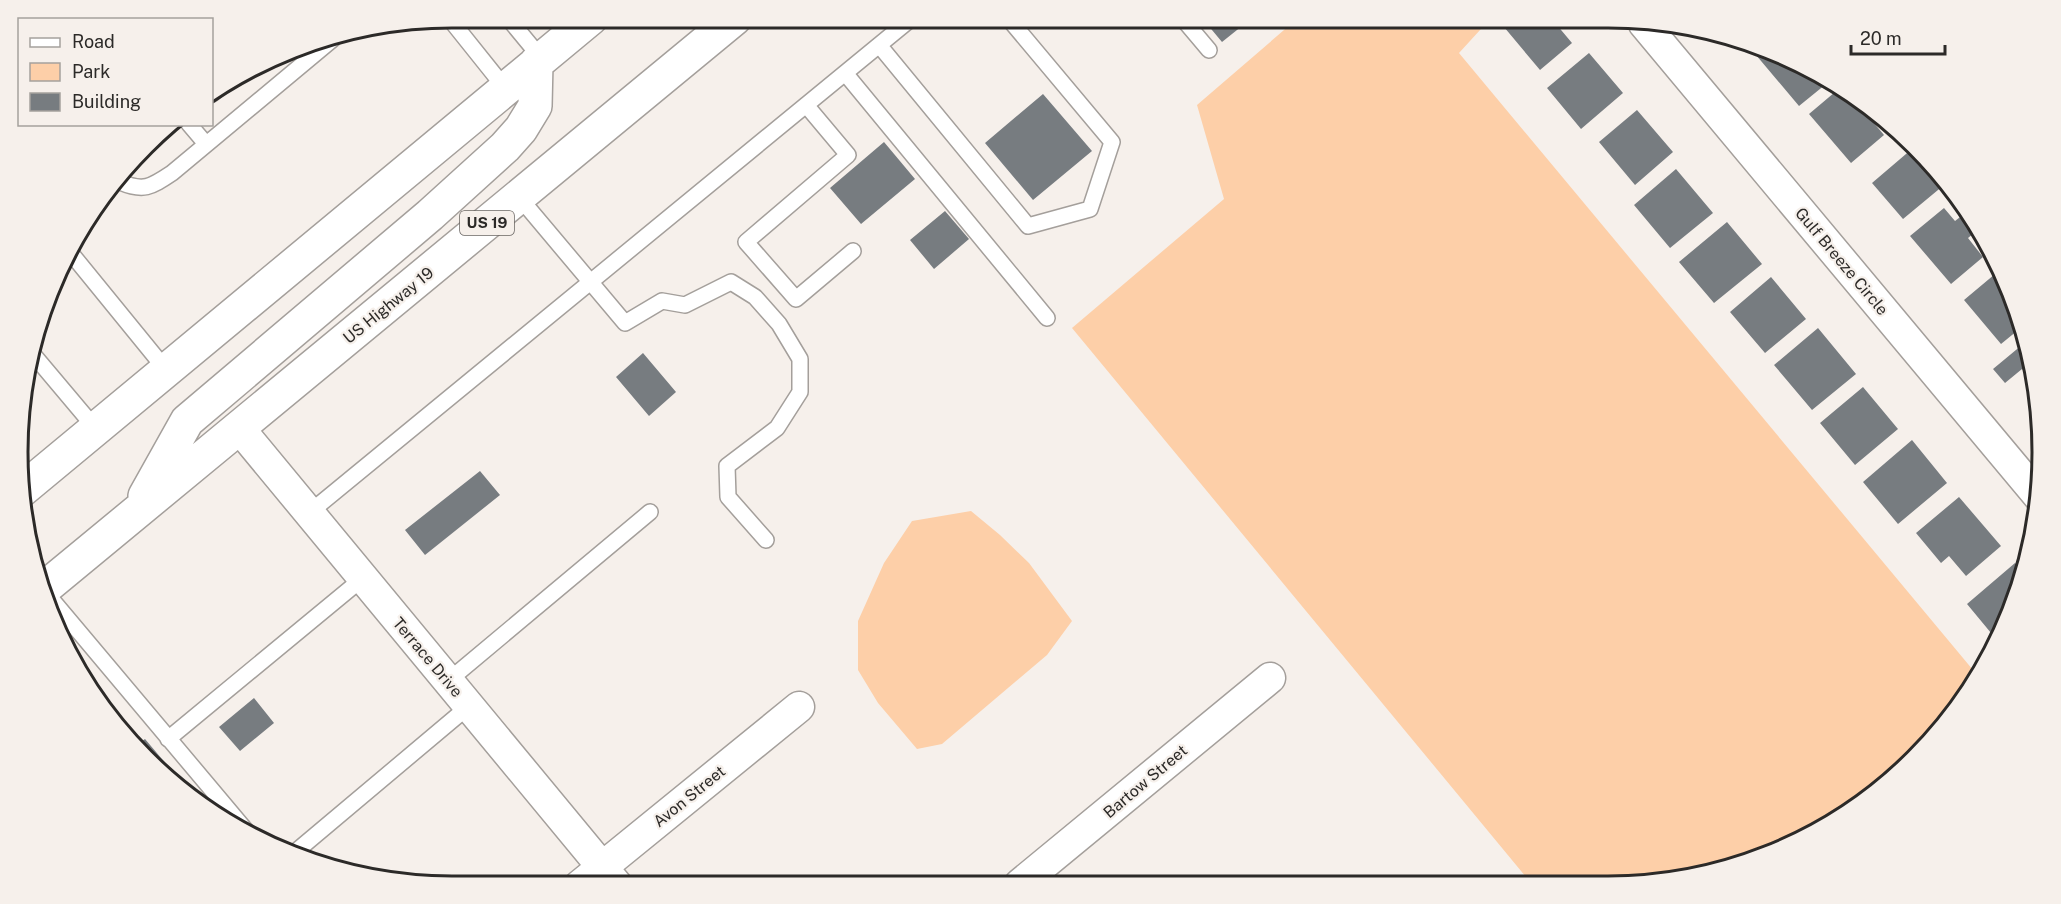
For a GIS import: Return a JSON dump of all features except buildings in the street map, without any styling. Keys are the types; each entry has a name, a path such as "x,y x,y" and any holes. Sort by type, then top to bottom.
{"highway":[{"path":"29,484 579,28"},
{"name":"US Highway 19","path":"50,584 723,28"},
{"path":"137,511 187,421 506,147 521,129 535,106 539,61"},
{"path":"31,498 62,457"}],"street":[{"name":"Gulf Breeze Circle","path":"1649,30 2031,487"},
{"name":"Terrace Drive","path":"239,428 609,876"},
{"name":"Bartow Street","path":"1030,876 1270,678"},
{"name":"Avon Street","path":"609,876 799,707"}],"lane":[{"path":"457,28 505,88"},
{"path":"515,28 539,61"},
{"path":"309,513 900,28"},
{"path":"879,45 1028,226 1090,209 1112,142 1016,28"},
{"path":"1190,28 1209,50"},
{"path":"125,184 136,189 156,184 320,50"},
{"path":"845,73 1047,318"},
{"path":"806,105 848,155 747,242 796,299 853,251"},
{"path":"191,126 206,144"},
{"path":"519,197 625,323 662,301 685,305 731,282 755,297 779,324 800,359 800,392 777,428 727,466 728,497 766,540"},
{"path":"75,259 167,371"},
{"path":"39,361 96,429"},
{"path":"448,681 651,512"},
{"path":"168,739 363,578"},
{"path":"60,611 231,813"},
{"path":"302,847 469,706"}],"green space":[{"path":"1286,28 1482,28 1459,53 1972,669 1945,710 1908,751 1867,788 1821,819 1771,843 1719,861 1664,872 1609,876 1525,876 1072,328 1224,199 1197,105"},
{"path":"971,511 1029,563 1072,621 1047,655 942,744 917,749 878,703 858,670 858,621 884,563 912,521"}]}
